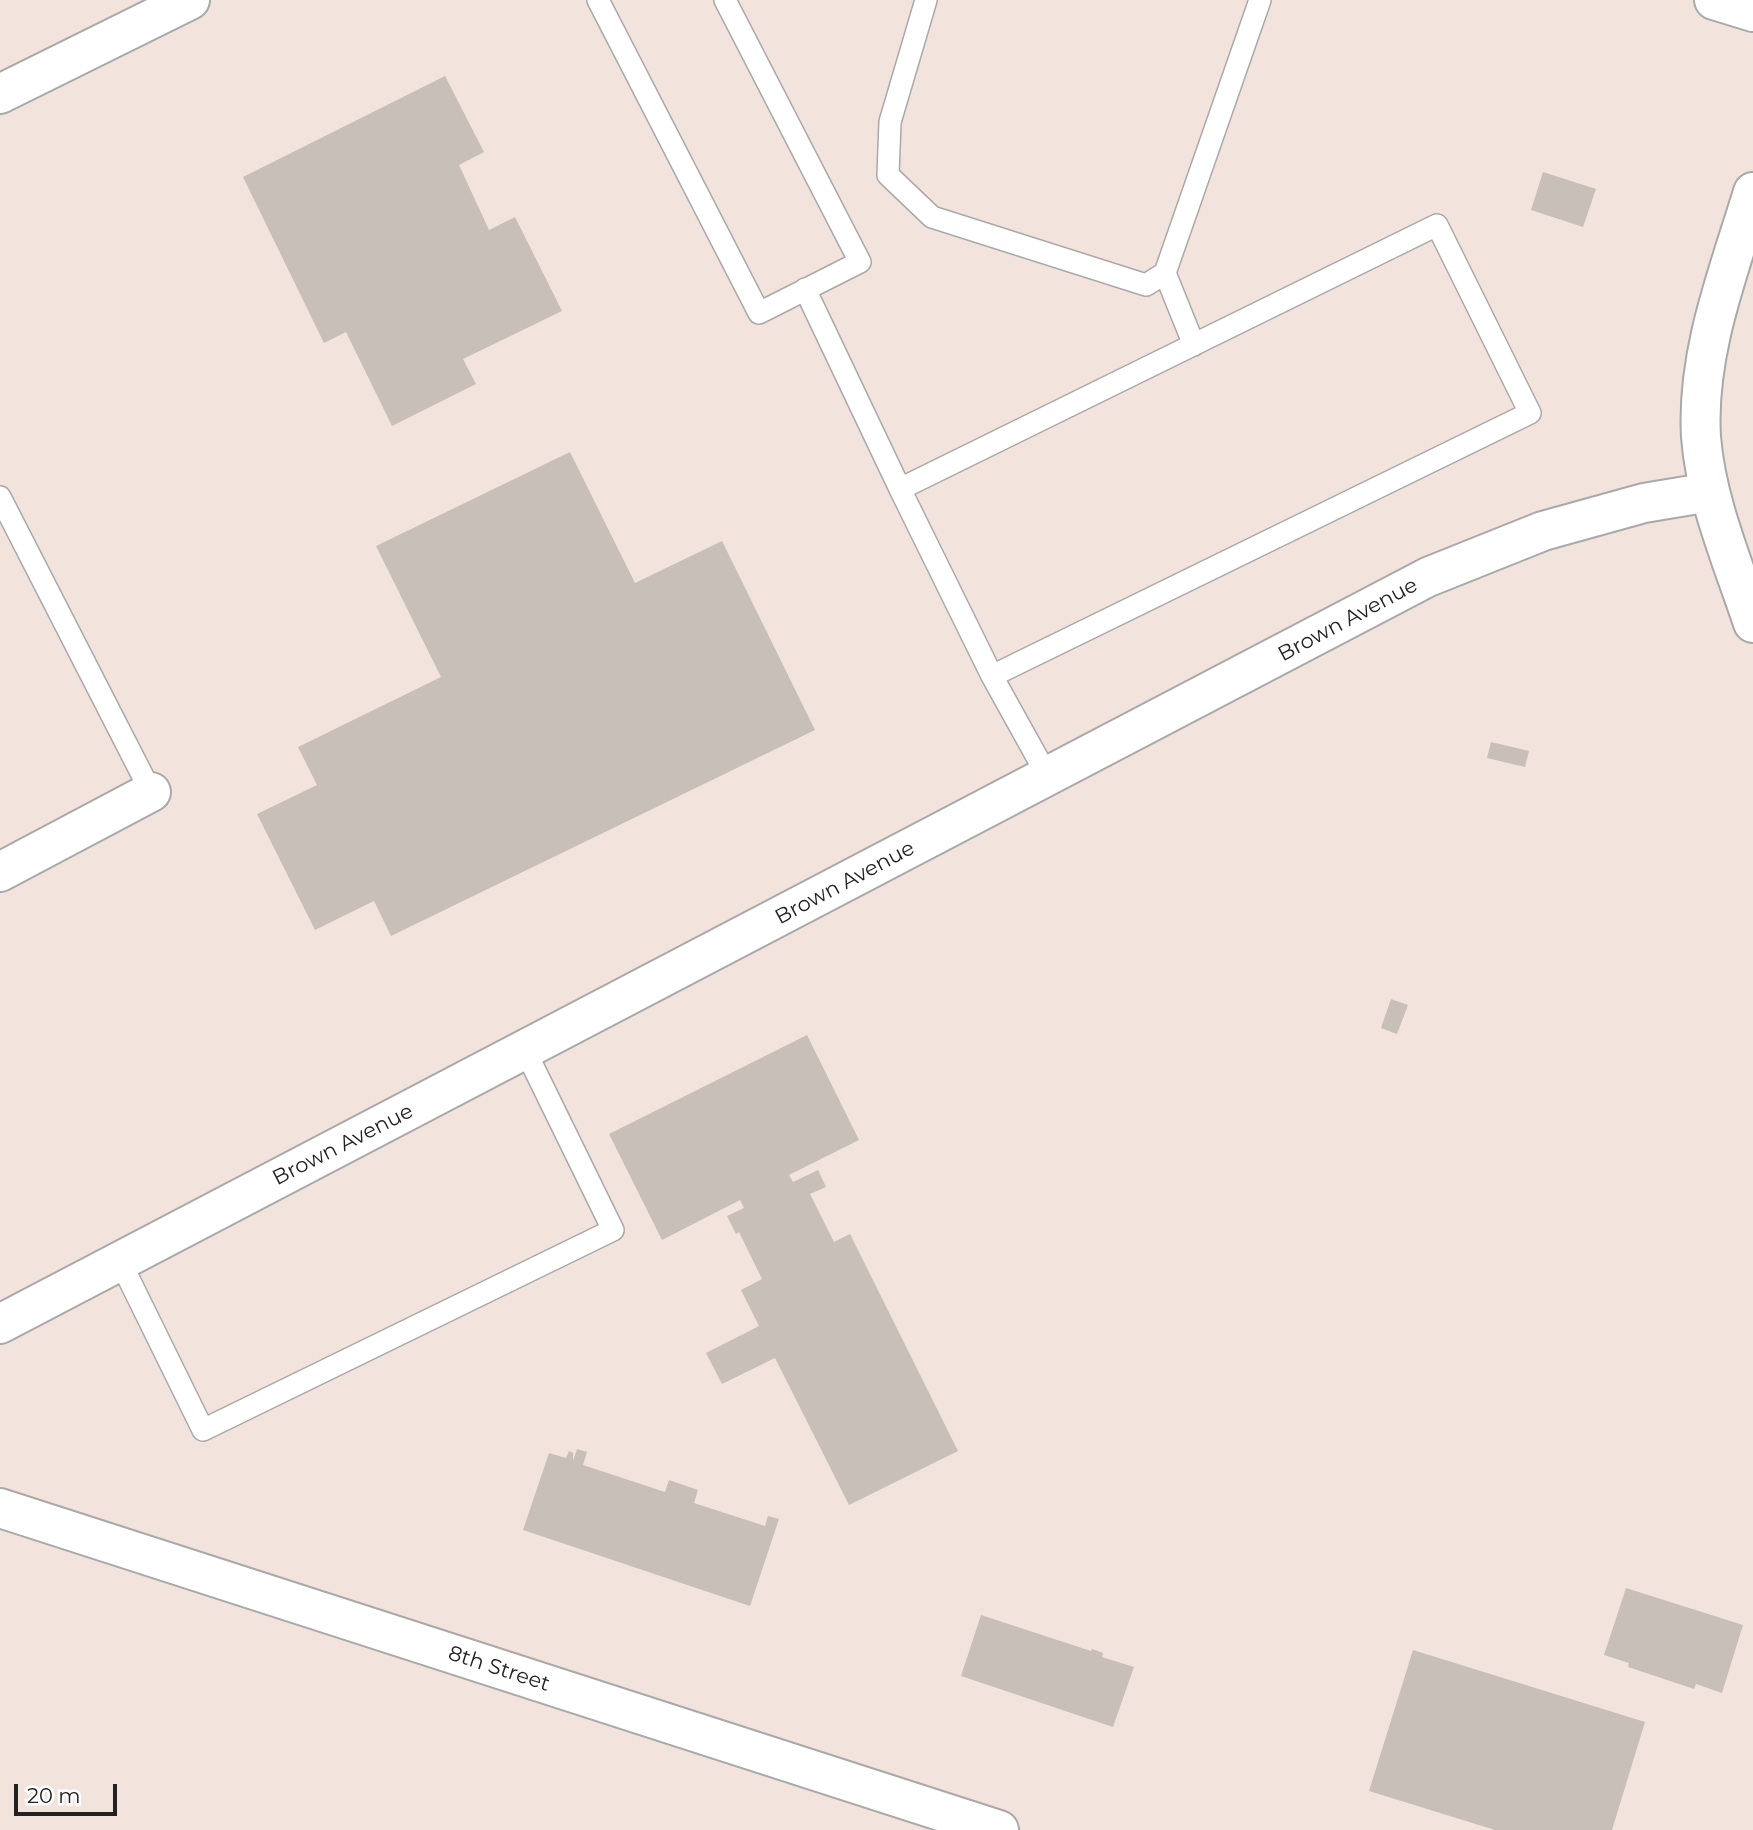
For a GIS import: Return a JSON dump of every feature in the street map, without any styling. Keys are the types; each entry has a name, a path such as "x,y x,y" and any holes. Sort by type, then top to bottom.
{"street":[{"path":"0,94 190,0"},
{"path":"1714,0 1753,12"},
{"path":"1753,192 1720,300 1704,366 1701,437 1710,492 1753,623"},
{"name":"Brown Avenue","path":"0,1324 1428,578 1544,531 1644,503 1710,492"},
{"path":"0,872 151,792"},
{"name":"8th Street","path":"0,1508 999,1830"}],"lane":[{"path":"598,0 759,313 860,262 726,0"},
{"path":"926,0 890,122 888,176 932,217 1146,285 1165,273 1259,0"},
{"path":"900,489 1437,225 1530,413 992,676"},
{"path":"1165,273 1194,345"},
{"path":"805,289 992,676 1048,777"},
{"path":"0,497 151,792"},
{"path":"120,1261 203,1430 613,1230 525,1050"}],"shaded area":[{"path":"0,0 1753,0 1753,1830 0,1830"}],"building":[{"path":"445,76 484,152 459,165 489,230 515,217 562,311 463,359 476,384 392,426 346,332 324,343 243,177"},
{"path":"1543,172 1596,189 1583,227 1531,210"},
{"path":"570,452 635,583 722,541 815,730 391,936 374,901 315,930 257,814 317,785 298,747 441,677 376,546"},
{"path":"1491,742 1529,751 1525,767 1487,758"},
{"path":"1391,999 1408,1005 1397,1034 1381,1028"},
{"path":"807,1035 859,1140 789,1175 793,1182 818,1170 826,1187 810,1194 834,1242 850,1234 958,1451 849,1505 775,1358 722,1384 706,1353 759,1326 741,1290 762,1279 739,1232 736,1234 727,1216 744,1208 740,1200 662,1240 609,1134"},
{"path":"577,1449 587,1452 583,1465 665,1492 669,1480 698,1490 694,1503 765,1526 768,1516 779,1519 750,1606 523,1530 549,1453 566,1458 569,1451 573,1453 573,1461"},
{"path":"1626,1588 1743,1625 1722,1693 1696,1684 1694,1689 1628,1667 1629,1663 1604,1655"},
{"path":"981,1615 1091,1651 1092,1649 1103,1653 1102,1657 1134,1667 1113,1727 961,1676"},
{"path":"1413,1650 1645,1722 1612,1830 1495,1830 1369,1791"}]}
